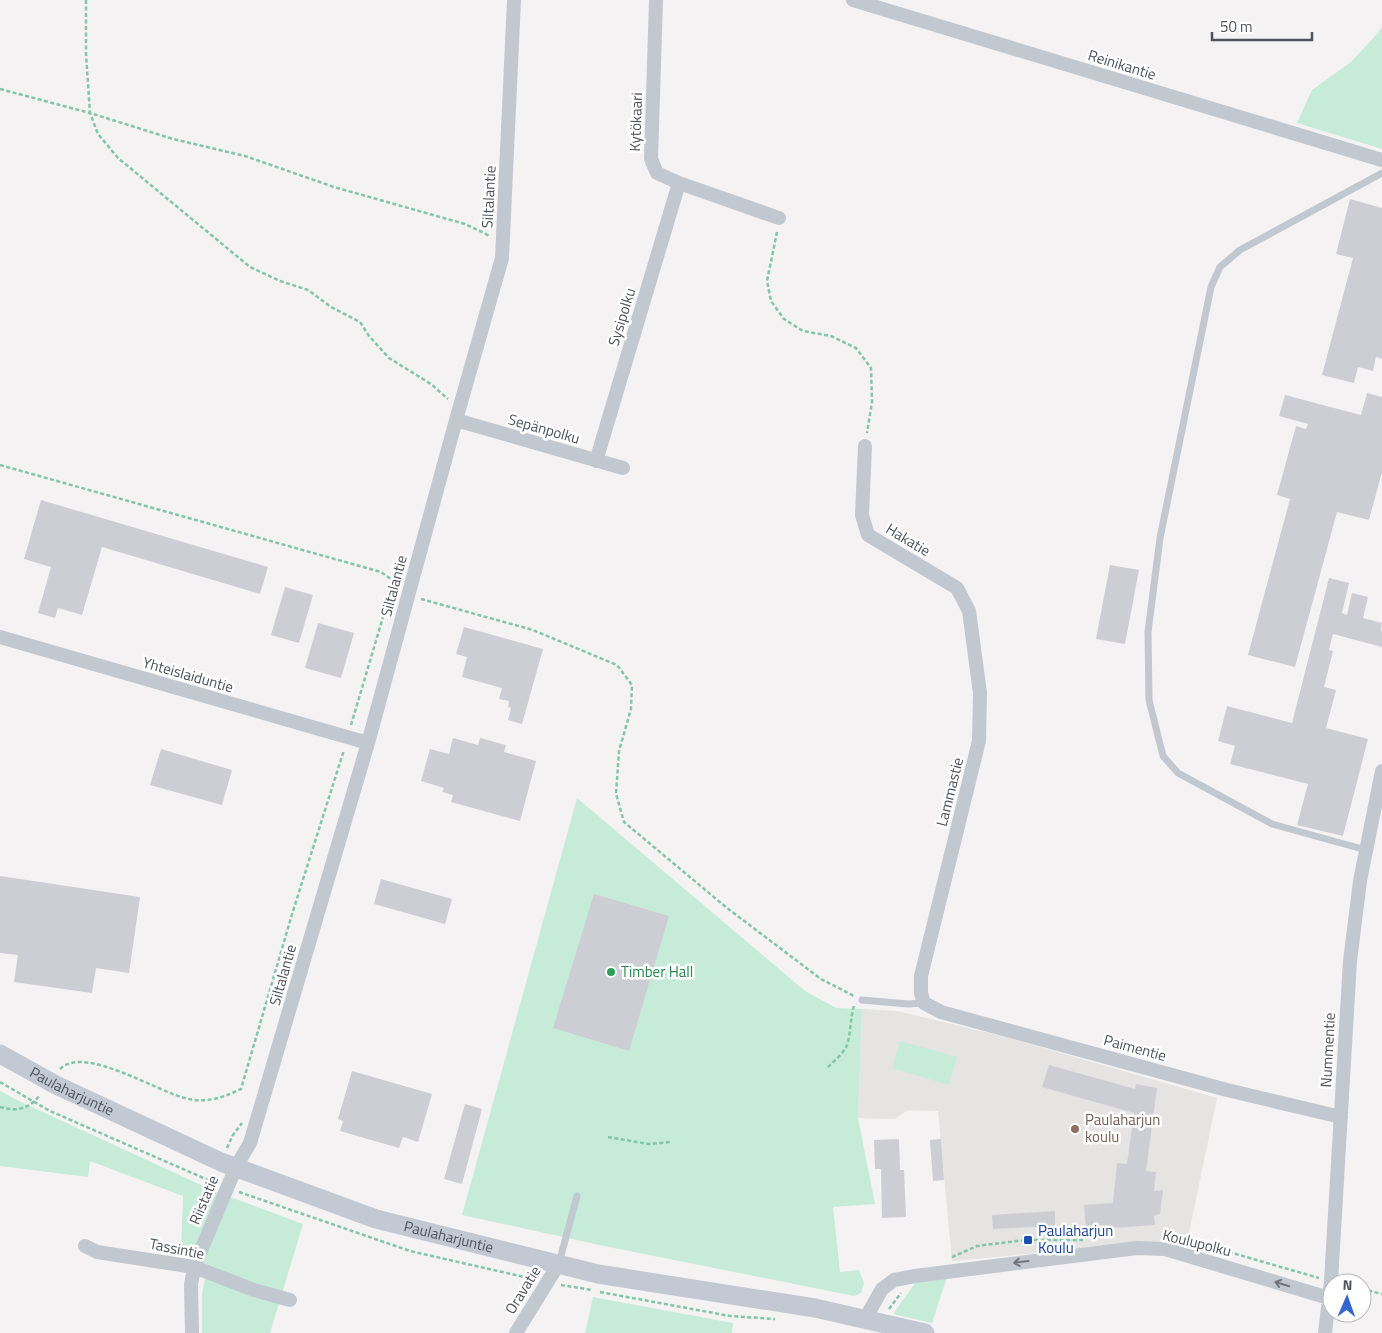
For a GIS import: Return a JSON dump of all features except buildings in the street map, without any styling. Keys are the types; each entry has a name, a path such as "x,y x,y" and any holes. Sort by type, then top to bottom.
{"main road":[{"name":"Paulaharjuntie","path":"0,1054 51,1083 228,1165 376,1219 598,1274 816,1308 923,1333"}],"street":[{"name":"Siltalantie","path":"228,1165 250,1143 368,743 404,590 456,420 502,258 514,0"},
{"name":"Kytökaari","path":"656,0 651,159 657,173 679,183 779,218"},
{"name":"Reinikantie","path":"853,0 1382,160"},
{"name":"Sysipolku","path":"596,461 679,183"},
{"name":"Sepänpolku","path":"456,420 623,468"},
{"name":"Hakatie","path":"865,446 862,515 868,535 956,588"},
{"name":"Lammastie","path":"924,1003 921,993 921,976 979,741 980,693 969,611 956,588"},
{"name":"Yhteislaiduntie","path":"0,638 368,743"},
{"name":"Nummentie","path":"1331,1273 1350,961 1360,880 1382,772"},
{"name":"Paimentie","path":"924,1003 942,1012 1227,1090 1341,1117"},
{"name":"Riistatie","path":"192,1333 191,1285 194,1267 228,1165"},
{"name":"Tassintie","path":"85,1246 97,1252 194,1267 254,1290 290,1300"},
{"name":"Koulupolku","path":"865,1319 882,1289 894,1280 1137,1248 1166,1249 1322,1296"},
{"name":"Oravatie","path":"516,1333 558,1264"}],"lane":[{"path":"1366,850 1272,824 1178,773 1163,756 1149,700 1148,632 1160,538 1211,287 1220,267 1240,250 1382,173"},
{"path":"862,1000 908,1004 924,1003"},
{"path":"558,1264 577,1196"}],"path":[{"path":"86,0 86,54 90,113 98,134 118,158 250,267 308,290 331,307 360,322 390,358 431,384 449,400 452,390"},
{"path":"0,89 90,113 173,139 245,156 334,187 464,224 491,237 492,227"},
{"path":"779,218 767,281 772,301 784,319 802,331 831,336 856,348 871,368 872,402 865,446"},
{"path":"0,465 381,572 394,580 404,590 419,598 533,630 617,665 632,685 631,709 619,752 616,794 624,822 726,908 821,979 862,1000 855,1005 851,1016 846,1047 828,1067"},
{"path":"402,576 404,590"},
{"path":"1,1108 13,1110 25,1108 35,1102 62,1067 74,1061 91,1062 188,1099 213,1100 241,1089 293,910 348,737 394,580"},
{"path":"213,1182 228,1165 233,1135 245,1118"},
{"path":"608,1137 650,1144 671,1142"}],"shaded area":[{"name":"Paulaharjun koulu","path":"862,1009 897,1011 1006,1037 1217,1098 1189,1233 1158,1242 952,1261 938,1111 908,1110 895,1119 858,1118"}],"green space":[{"path":"1382,27 1382,149 1297,123 1312,90 1351,62"},
{"path":"577,798 805,991 836,1008 862,1009 858,1118 875,1204 833,1207 840,1272 859,1270 864,1283 861,1293 854,1296 604,1246 462,1215"},
{"path":"900,1041 957,1057 949,1085 892,1068"},
{"path":"0,1091 214,1191 303,1224 270,1333 202,1333 202,1293 208,1266 181,1253 183,1196 90,1161 88,1177 0,1166"},
{"path":"947,1277 932,1323 893,1314 916,1282"},
{"path":"593,1297 733,1323 732,1333 585,1333"}],"place":[{"name":"Timber Hall","path":"611,972"},
{"name":"Paulaharjun koulu","path":"1075,1129"},
{"name":"Paulaharjun Koulu","path":"1028,1240"}]}
